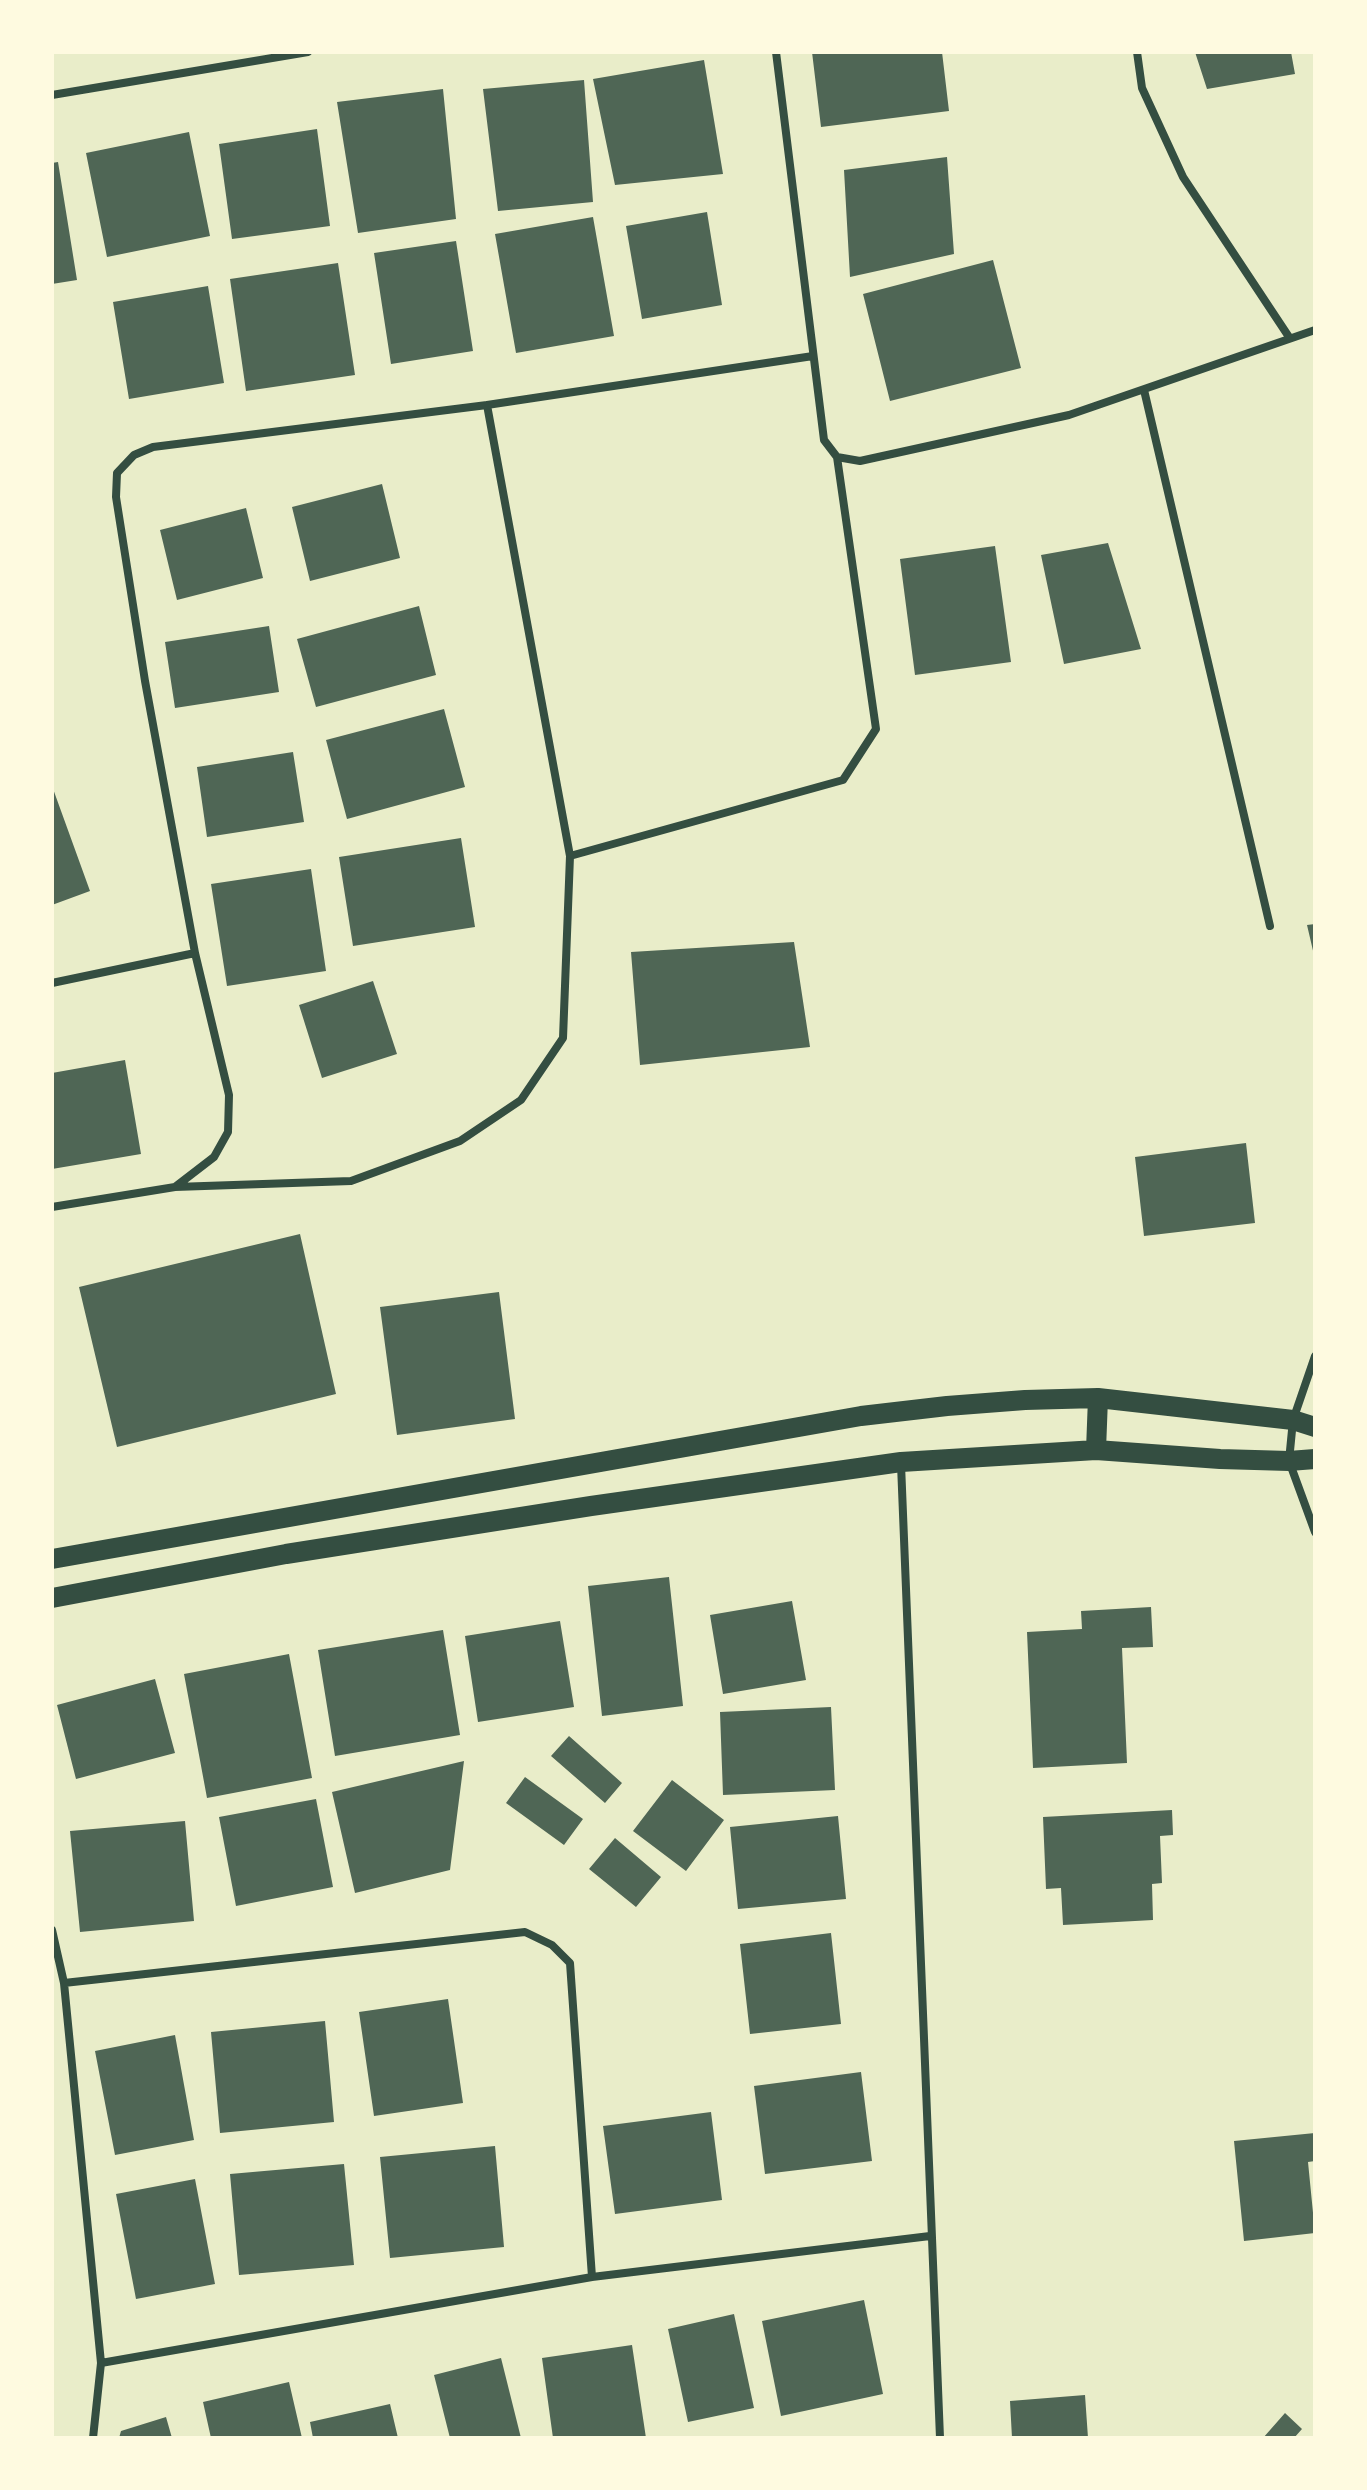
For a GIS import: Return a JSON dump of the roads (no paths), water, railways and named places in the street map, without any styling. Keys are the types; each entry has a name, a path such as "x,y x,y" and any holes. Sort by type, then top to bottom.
{"main road":[{"path":"1096,1450 1098,1398"},
{"path":"52,1559 861,1416 1025,1400 1098,1398 1293,1420 1315,1427"},
{"path":"52,1598 286,1554 901,1462 1096,1450 1289,1461 1315,1459"}],"street":[{"path":"52,95 308,52"},
{"path":"570,856 843,780 876,729 837,457 824,440 776,52"},
{"path":"1137,52 1142,88 1183,177 1289,337"},
{"path":"837,457 860,461 1069,415 1315,330"},
{"path":"175,1187 214,1157 228,1132 229,1095 195,953 145,681 116,497 117,473 134,455 153,447 487,405 813,356"},
{"path":"1144,390 1270,926"},
{"path":"52,1207 175,1187 351,1181 460,1141 521,1100 563,1038 570,856 487,405"},
{"path":"52,983 195,953"},
{"path":"1315,1356 1293,1420 1289,1461 1315,1532"},
{"path":"901,1462 940,2438"},
{"path":"52,1930 64,1983 101,2363 93,2438"},
{"path":"64,1983 525,1932 552,1945 570,1963 592,2277"},
{"path":"101,2363 592,2277 930,2236"}]}
